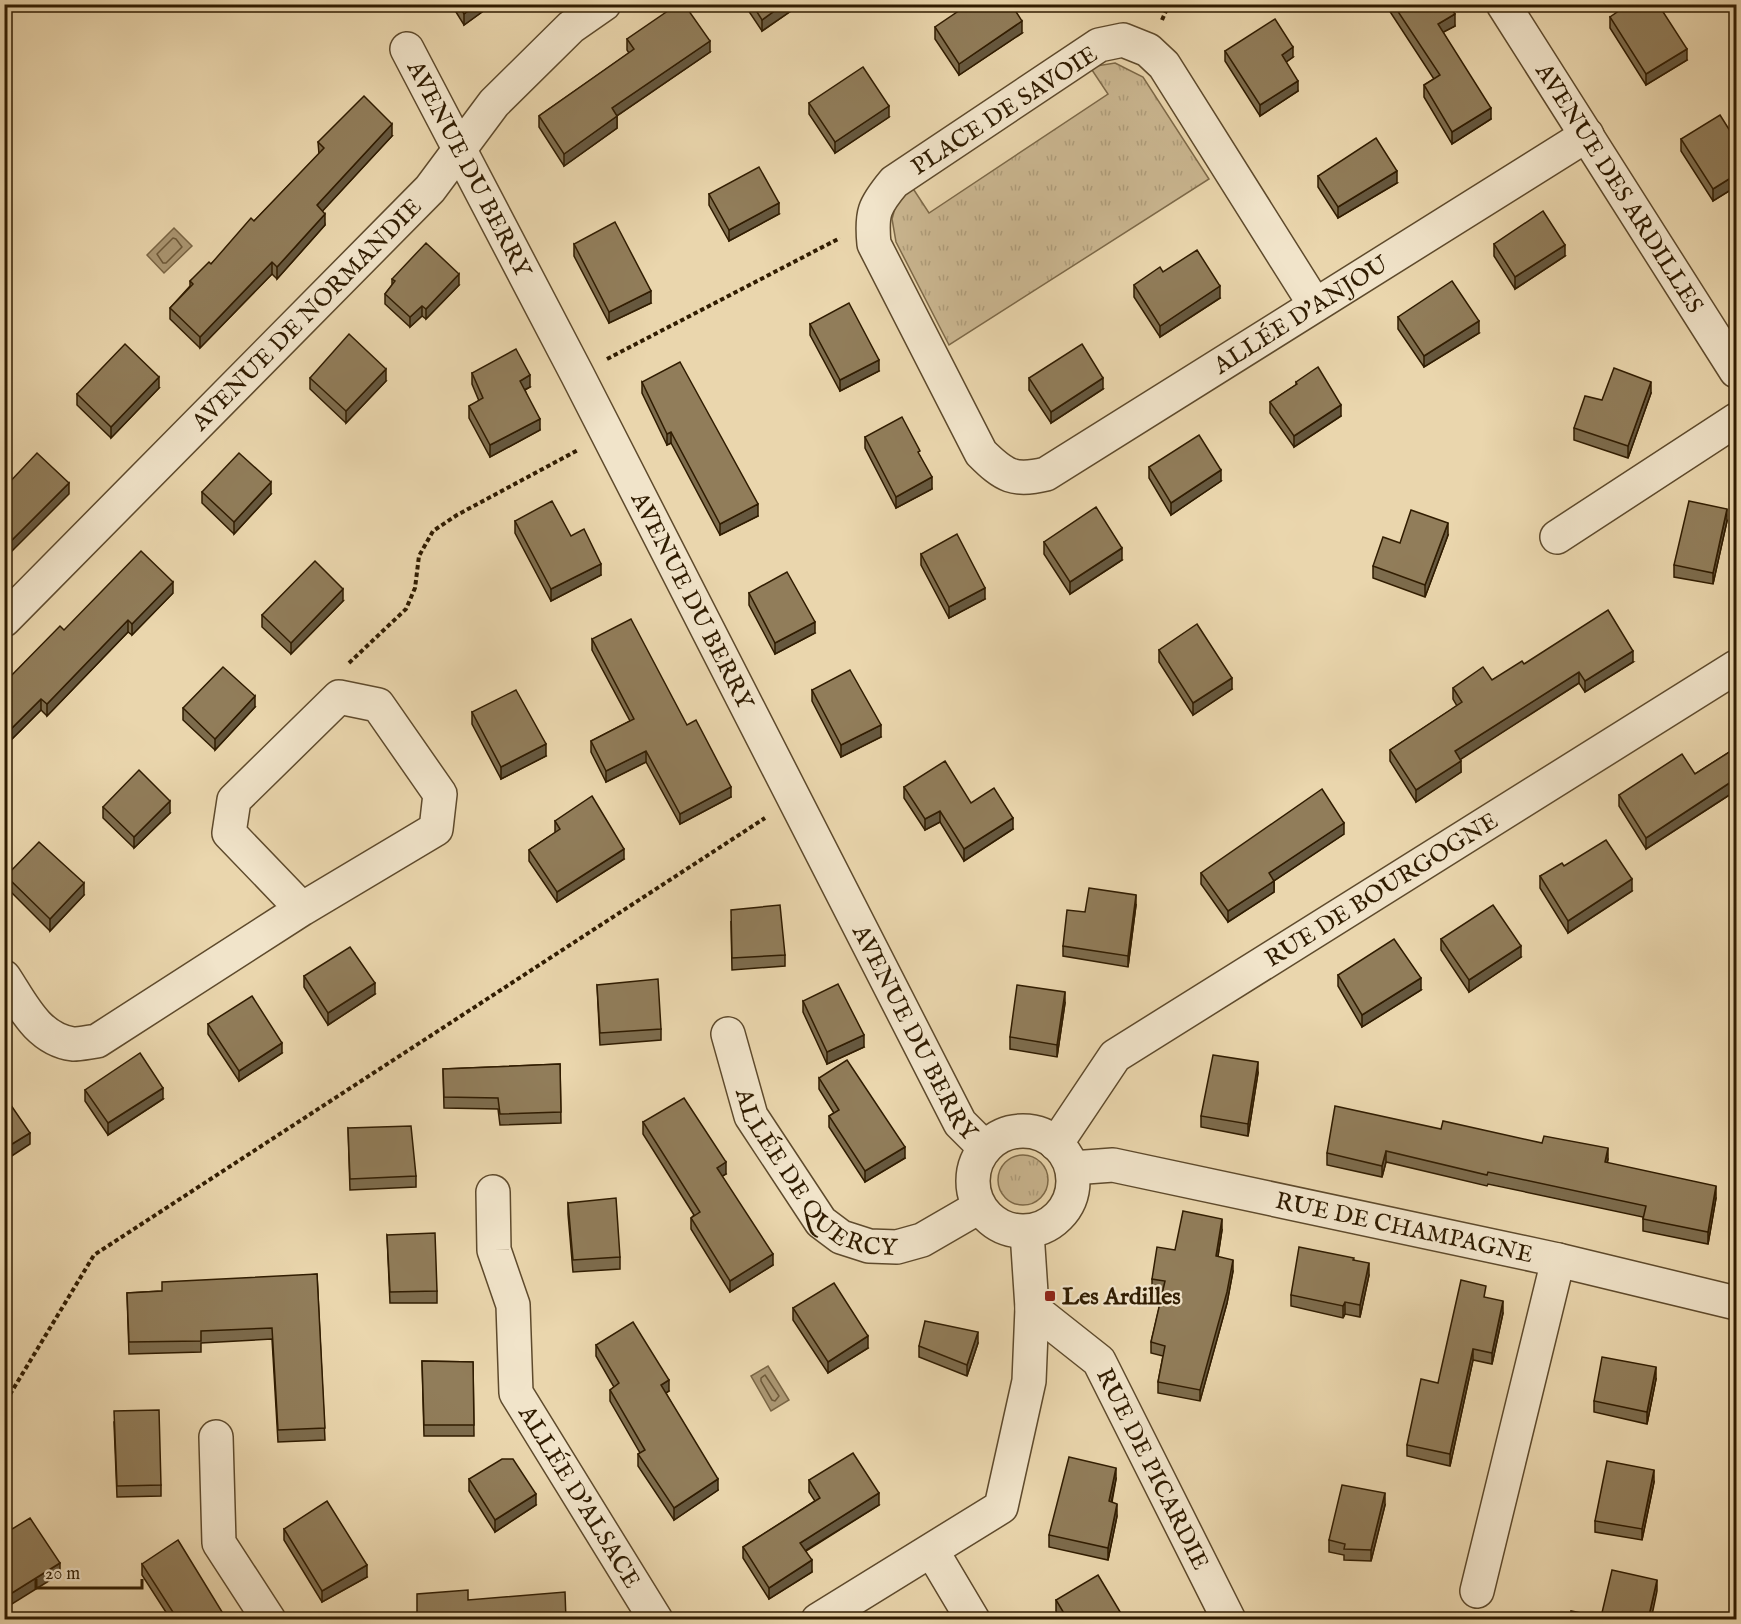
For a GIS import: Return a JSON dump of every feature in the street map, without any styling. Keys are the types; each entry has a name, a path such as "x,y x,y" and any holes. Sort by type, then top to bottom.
{"street":[{"name":"AVENUE DE NORMANDIE","path":"4,621 430,189 494,102 571,27 604,4"},
{"name":"AVENUE DES ARDILLES","path":"1503,4 1737,371"},
{"name":"PLACE DE SAVOIE","path":"872,222 878,201 894,182 1099,45 1123,40 1148,50 1164,65 1315,305"},
{"name":"AVENUE DU BERRY","path":"407,49 608,434 960,1123 985,1148"},
{"name":"ALLÉE D'ANJOU","path":"872,222 874,244 981,453 994,467 1009,475 1027,479 1046,474 1587,135"},
{"path":"1557,537 1737,420"},
{"name":"RUE DE BOURGOGNE","path":"1064,1156 1115,1056 1737,667"},
{"path":"4,977 34,1023 52,1037 74,1044 97,1041 302,909 436,829 440,794 378,705 339,697 234,800 229,833 302,909"},
{"name":"ALLÉE DE QUERCY","path":"728,1034 752,1116 821,1222 841,1237 869,1246 897,1247 922,1240 979,1207"},
{"path":"1028,1131 1043,1135 1064,1156 1073,1183 1071,1197 1064,1210 1054,1221 1042,1228 1027,1232 1013,1231 988,1218 979,1207 974,1192 973,1176 977,1161 985,1148 998,1138 1012,1132 1028,1131"},
{"name":"RUE DE CHAMPAGNE","path":"1064,1156 1558,1260 1737,1303"},
{"name":"ALLÉE D'ALSACE","path":"493,1192 494,1250 513,1305 516,1393 656,1620"},
{"path":"818,1620 1002,1507 1029,1381 1032,1308 1027,1232"},
{"path":"1477,1591 1558,1260"},
{"name":"RUE DE PICARDIE","path":"1032,1308 1099,1361 1228,1620"},
{"path":"216,1437 219,1543 269,1620"},
{"path":"932,1551 973,1620"}],"path":[{"path":"577,374 872,222"},
{"path":"339,697 347,665 405,609 415,588 419,556 433,531 457,515 608,434"},
{"path":"6,1401 94,1255 793,800"}],"green space":[{"path":"1115,63 1143,77 1209,179 949,345 896,242 892,219 897,201 912,187 929,213 1108,94 1090,67"},
{"path":"1023,1155 1041,1162 1048,1180 1041,1198 1023,1205 1005,1198 998,1180 1005,1162"}],"water":[{"path":"174,228 192,246 164,273 147,255"},
{"path":"768,1366 789,1400 771,1411 751,1376"}],"building":[{"path":"458,4 477,4 464,14"},
{"path":"678,4 684,4 710,41 612,108 617,116 564,154 539,116 634,49 627,39"},
{"path":"752,4 784,4 762,20"},
{"path":"969,4 1011,4 1022,21 959,64 935,27"},
{"path":"1393,4 1448,4 1455,14 1438,24 1491,108 1452,132 1424,85 1440,75"},
{"path":"1629,4 1658,4 1687,49 1646,74 1610,17"},
{"path":"1275,19 1293,47 1282,55 1298,81 1260,105 1225,51"},
{"path":"863,67 889,106 835,142 809,103"},
{"path":"364,96 392,124 317,205 325,214 277,267 272,262 200,337 170,308 193,284 190,281 209,262 211,264 251,218 254,221 324,148 318,142"},
{"path":"1720,115 1737,142 1737,174 1713,189 1681,139"},
{"path":"1376,138 1397,171 1338,207 1318,176"},
{"path":"759,167 779,203 729,230 709,194"},
{"path":"1543,211 1565,245 1515,277 1494,244"},
{"path":"615,222 651,291 609,312 574,244"},
{"path":"426,243 459,274 426,309 422,306 410,317 385,294 395,281 392,279"},
{"path":"1197,250 1220,286 1160,326 1134,285 1160,267 1163,272"},
{"path":"1452,281 1479,321 1424,356 1398,317"},
{"path":"849,303 879,360 840,380 810,324"},
{"path":"349,334 386,369 346,411 310,378"},
{"path":"125,344 159,377 111,427 77,394"},
{"path":"1082,344 1103,378 1051,412 1029,378"},
{"path":"516,349 530,375 520,381 540,419 490,445 469,406 483,398 472,373"},
{"path":"680,362 758,504 720,524 671,432 667,434 642,382"},
{"path":"1318,367 1341,405 1294,436 1270,402"},
{"path":"1614,368 1651,382 1628,446 1574,428 1585,396 1602,400"},
{"path":"902,417 932,477 896,497 865,437"},
{"path":"1199,435 1221,470 1171,503 1149,467"},
{"path":"37,453 69,483 4,548 4,488"},
{"path":"239,453 271,482 234,522 202,492"},
{"path":"552,501 571,536 584,529 601,564 551,589 515,521"},
{"path":"1689,501 1727,509 1713,573 1674,565"},
{"path":"1096,507 1122,548 1070,582 1044,542"},
{"path":"1411,510 1448,523 1425,585 1373,566 1383,537 1400,543"},
{"path":"957,534 985,588 949,607 921,554"},
{"path":"141,551 173,582 132,624 128,620 47,704 41,699 4,736 4,683 60,626 64,630"},
{"path":"315,561 343,589 291,643 262,615"},
{"path":"787,572 815,622 775,643 749,593"},
{"path":"1608,610 1633,651 1585,681 1579,672 1455,751 1461,761 1416,790 1390,750 1462,702 1453,688 1483,667 1492,680 1522,661 1524,664"},
{"path":"631,619 687,725 696,720 731,787 680,814 646,751 606,771 591,741 634,719 592,639"},
{"path":"1197,624 1232,678 1193,703 1159,650"},
{"path":"223,667 255,696 215,739 183,708"},
{"path":"850,670 881,725 841,745 812,690"},
{"path":"516,690 546,744 501,767 472,712"},
{"path":"1737,747 1737,778 1646,838 1619,795 1682,754 1695,774"},
{"path":"945,761 971,803 994,788 1013,818 964,849 940,811 925,819 904,787"},
{"path":"139,770 170,801 134,837 103,807"},
{"path":"1322,789 1344,823 1269,873 1274,881 1228,911 1201,873"},
{"path":"592,796 624,849 557,892 529,850 560,829 555,821"},
{"path":"1606,840 1632,879 1568,921 1540,876 1562,863 1564,866"},
{"path":"39,842 84,883 50,919 6,876"},
{"path":"1089,888 1136,895 1128,956 1063,946 1067,910 1085,912"},
{"path":"780,905 785,955 732,958 731,910"},
{"path":"1493,905 1521,946 1469,980 1441,939"},
{"path":"1394,939 1421,978 1362,1015 1338,975"},
{"path":"350,947 375,983 328,1013 304,976"},
{"path":"658,979 661,1029 600,1033 597,985"},
{"path":"838,984 864,1035 827,1052 803,1001"},
{"path":"1017,985 1065,992 1057,1045 1010,1037"},
{"path":"252,996 282,1043 239,1071 208,1024"},
{"path":"140,1053 163,1088 108,1123 85,1090"},
{"path":"1213,1055 1258,1062 1248,1124 1201,1116"},
{"path":"847,1060 905,1147 865,1171 829,1116 839,1110 819,1078"},
{"path":"560,1064 561,1112 500,1114 498,1098 444,1097 443,1069"},
{"path":"4,1095 30,1133 4,1149"},
{"path":"684,1098 726,1162 717,1168 773,1254 730,1281 691,1218 700,1212 643,1122"},
{"path":"1335,1106 1441,1129 1443,1121 1542,1143 1544,1136 1608,1148 1605,1162 1716,1186 1708,1232 1643,1219 1646,1206 1488,1172 1487,1175 1386,1151 1382,1166 1327,1153"},
{"path":"411,1126 416,1176 350,1179 348,1128"},
{"path":"616,1198 620,1257 573,1260 568,1203"},
{"path":"1183,1211 1222,1219 1216,1256 1233,1260 1227,1292 1200,1390 1158,1382 1165,1346 1151,1342 1165,1281 1152,1279 1157,1247 1175,1250"},
{"path":"435,1233 437,1291 390,1292 387,1235"},
{"path":"1299,1247 1369,1263 1360,1305 1345,1302 1343,1306 1291,1295"},
{"path":"317,1274 325,1428 278,1430 272,1328 201,1331 201,1341 129,1342 127,1293 162,1291 162,1282"},
{"path":"1461,1280 1486,1286 1484,1297 1503,1301 1492,1353 1473,1349 1450,1454 1407,1445 1421,1379 1438,1383"},
{"path":"834,1283 868,1336 828,1362 793,1308"},
{"path":"925,1321 978,1332 967,1365 919,1346"},
{"path":"633,1322 669,1380 661,1385 718,1479 674,1508 638,1454 645,1450 610,1390 619,1383 596,1345"},
{"path":"1602,1357 1656,1367 1647,1412 1594,1401"},
{"path":"422,1361 473,1362 474,1425 424,1425"},
{"path":"159,1410 161,1485 117,1486 114,1411"},
{"path":"853,1453 879,1493 800,1543 812,1560 769,1588 743,1547 820,1498 809,1480"},
{"path":"1069,1457 1116,1468 1109,1501 1117,1504 1108,1548 1049,1535"},
{"path":"502,1459 513,1459 536,1494 495,1520 469,1479"},
{"path":"1607,1461 1654,1470 1642,1529 1595,1521"},
{"path":"1342,1485 1385,1493 1371,1550 1344,1549 1345,1544 1329,1540"},
{"path":"327,1501 367,1565 322,1591 284,1529"},
{"path":"30,1518 60,1563 4,1598 4,1555 11,1551 4,1540 4,1534"},
{"path":"178,1540 227,1620 178,1620 142,1564"},
{"path":"1612,1570 1657,1580 1648,1620 1570,1620 1571,1611 1601,1617"},
{"path":"1098,1575 1125,1620 1068,1620 1056,1600"},
{"path":"468,1590 468,1600 565,1592 566,1620 417,1620 417,1594"}],"place":[{"name":"Les Ardilles","path":"1050,1296"}]}
